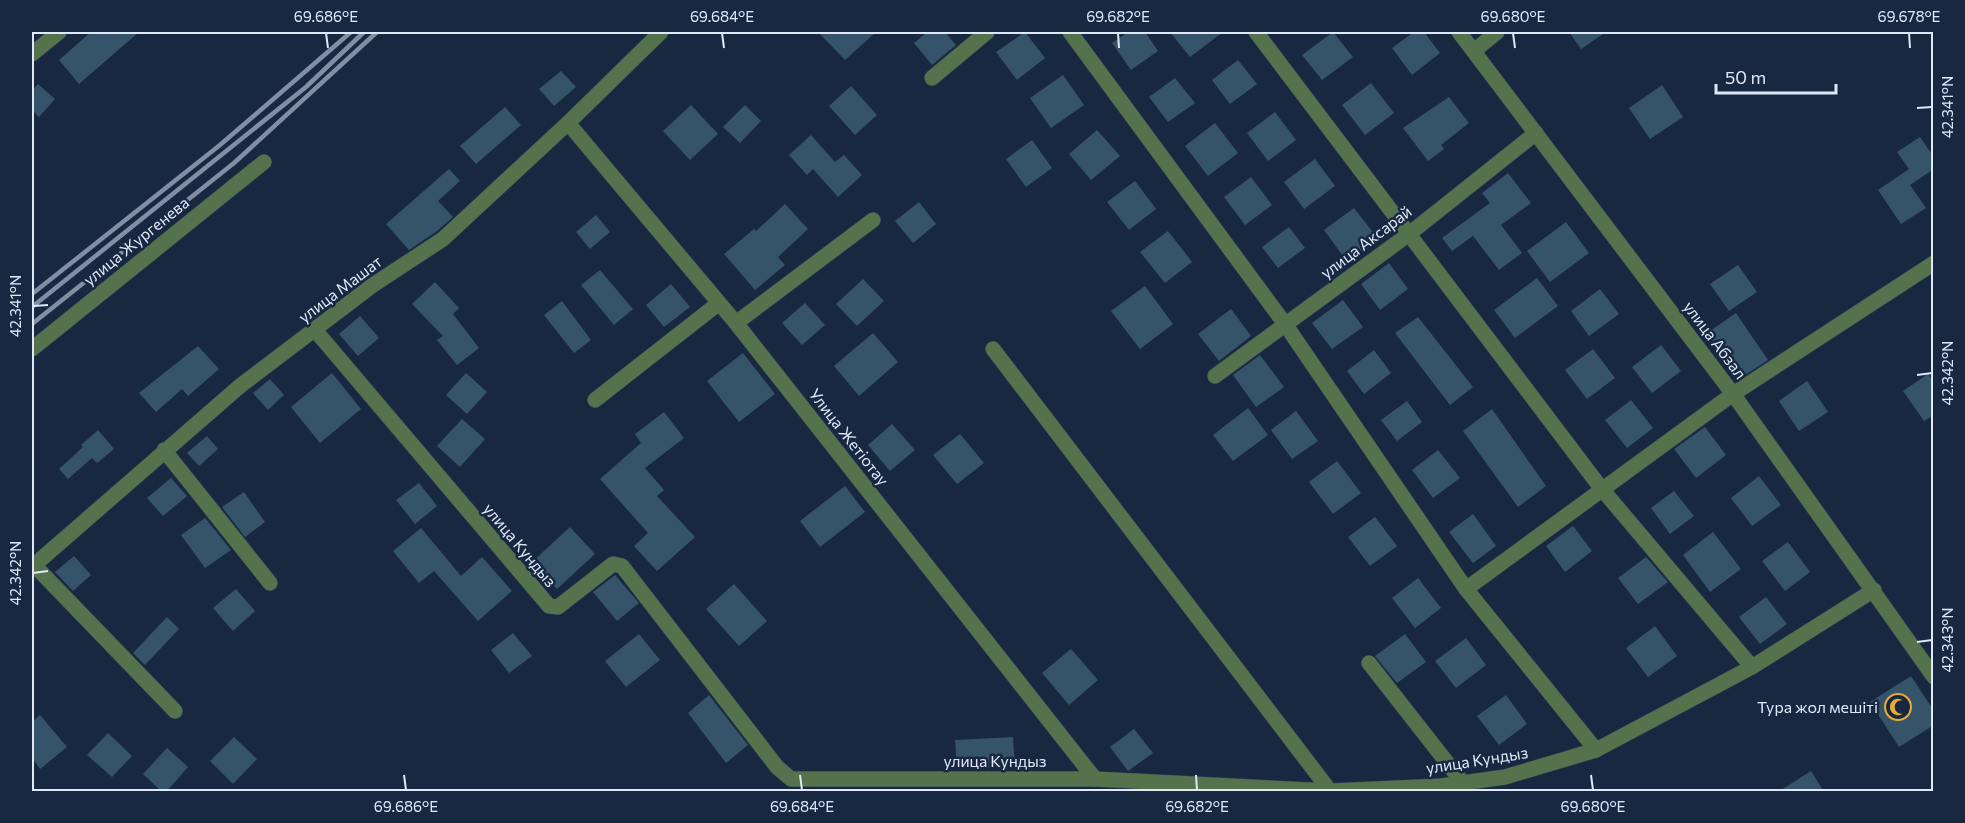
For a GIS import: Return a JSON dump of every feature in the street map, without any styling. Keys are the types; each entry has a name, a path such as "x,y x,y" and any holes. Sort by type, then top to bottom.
{"street":[{"path":"32,54 59,32"},
{"name":"улица Машат","path":"33,566 240,386 373,285 443,239 568,123 661,32"},
{"path":"932,78 987,32"},
{"path":"1070,32 1285,324 1466,589 1596,750"},
{"path":"1256,32 1601,488 1752,667"},
{"name":"улица Абзал","path":"1459,32 1733,394 1934,677"},
{"path":"1474,51 1497,32"},
{"name":"Улица Жетіотау","path":"568,123 736,322 1095,779"},
{"name":"улица Аксарай","path":"1215,376 1409,234 1536,133"},
{"name":"улица Жургенева","path":"32,349 264,162"},
{"path":"736,322 873,220"},
{"path":"1466,589 1601,488 1733,394 1934,263"},
{"path":"595,400 719,303"},
{"name":"улица Кундыз","path":"315,330 549,606 558,607 614,564 622,566 777,767 791,779 1095,779 1215,789 1330,792 1463,783 1505,777 1596,750 1752,667 1874,590"},
{"path":"993,350 1330,792"},
{"path":"164,450 270,583"},
{"path":"33,566 175,711"},
{"path":"1369,663 1463,783"},
{"path":"949,792 970,779"}],"building":[{"path":"91,32 139,32 79,84 59,60"},
{"path":"818,32 876,32 845,60"},
{"path":"927,32 945,32 956,45 932,65 914,43"},
{"path":"1025,32 1045,58 1017,80 996,52"},
{"path":"1128,32 1145,32 1158,51 1131,70 1112,43"},
{"path":"1170,32 1223,32 1190,57"},
{"path":"1333,32 1353,57 1322,80 1302,55"},
{"path":"1414,32 1424,32 1440,53 1412,75 1392,48"},
{"path":"1569,32 1606,32 1581,49"},
{"path":"1238,60 1257,84 1230,104 1212,80"},
{"path":"561,71 576,87 554,106 539,89"},
{"path":"1063,75 1084,105 1051,128 1030,98"},
{"path":"1175,78 1195,103 1168,122 1149,97"},
{"path":"1371,83 1394,113 1365,135 1342,105"},
{"path":"38,84 55,99 39,117 32,110 32,91"},
{"path":"1662,85 1683,117 1650,139 1629,108"},
{"path":"851,86 877,115 855,135 829,106"},
{"path":"1449,97 1469,123 1441,145 1444,149 1428,161 1403,128"},
{"path":"691,105 718,134 690,160 663,131"},
{"path":"745,105 761,121 740,143 723,127"},
{"path":"505,107 521,125 476,164 460,146"},
{"path":"1275,112 1296,140 1268,161 1247,133"},
{"path":"1215,123 1238,153 1208,176 1185,146"},
{"path":"1097,130 1120,156 1091,180 1069,154"},
{"path":"811,135 835,162 844,155 862,175 838,197 813,169 807,175 789,155"},
{"path":"1920,137 1934,157 1934,169 1910,185 1926,208 1901,224 1878,190 1909,169 1897,152"},
{"path":"1032,140 1052,168 1026,187 1006,159"},
{"path":"1315,159 1335,186 1304,209 1284,182"},
{"path":"449,169 460,181 438,201 453,217 409,250 386,224"},
{"path":"1508,173 1531,203 1501,225 1522,253 1499,270 1473,236 1452,251 1442,238 1490,203 1482,193"},
{"path":"1251,177 1272,205 1245,225 1224,197"},
{"path":"1135,181 1156,209 1129,230 1107,202"},
{"path":"919,202 936,224 913,243 895,221"},
{"path":"785,204 808,229 778,257 785,265 755,290 724,254 754,229 756,231"},
{"path":"1354,208 1379,240 1348,263 1324,230"},
{"path":"596,215 610,232 590,249 576,232"},
{"path":"1566,222 1589,253 1550,282 1527,251"},
{"path":"1289,227 1305,248 1278,268 1262,247"},
{"path":"1168,231 1192,262 1165,283 1140,252"},
{"path":"1389,263 1408,289 1380,310 1361,284"},
{"path":"1738,265 1757,292 1729,311 1710,284"},
{"path":"600,270 633,309 614,325 581,285"},
{"path":"1537,278 1558,306 1515,338 1494,310"},
{"path":"863,279 884,301 857,326 836,304"},
{"path":"435,282 459,308 453,314 479,348 457,365 437,340 443,336 412,304"},
{"path":"671,284 690,307 664,327 646,305"},
{"path":"1145,286 1173,324 1140,349 1111,311"},
{"path":"1600,289 1619,314 1589,336 1571,311"},
{"path":"1343,300 1363,327 1332,349 1312,323"},
{"path":"562,301 591,340 574,353 544,315"},
{"path":"805,303 825,325 802,345 782,323"},
{"path":"1231,309 1251,336 1219,361 1198,334"},
{"path":"1736,313 1768,360 1739,379 1707,333"},
{"path":"360,316 379,338 358,356 339,334"},
{"path":"1418,317 1473,387 1450,405 1395,333"},
{"path":"873,333 898,362 859,396 834,366"},
{"path":"1661,345 1681,371 1652,393 1632,367"},
{"path":"198,346 219,369 188,396 182,389 156,412 139,393"},
{"path":"1593,349 1615,378 1587,399 1565,370"},
{"path":"1374,350 1391,373 1364,394 1347,371"},
{"path":"743,353 775,394 739,422 707,381"},
{"path":"1260,355 1284,387 1256,407 1233,375"},
{"path":"332,373 361,409 320,443 291,407"},
{"path":"466,373 487,392 467,414 446,395"},
{"path":"1928,374 1934,382 1934,415 1924,421 1903,391"},
{"path":"270,379 284,395 268,410 253,393"},
{"path":"1807,381 1828,412 1799,431 1779,401"},
{"path":"1631,400 1653,428 1627,448 1605,420"},
{"path":"1407,401 1422,422 1397,441 1381,420"},
{"path":"1248,408 1268,435 1233,461 1213,435"},
{"path":"1492,409 1546,486 1518,507 1463,431"},
{"path":"1296,411 1318,441 1292,459 1271,430"},
{"path":"664,412 684,438 645,468 664,490 657,496 695,537 657,571 634,546 648,533 600,479 641,443 635,434"},
{"path":"462,419 485,439 460,467 437,446"},
{"path":"892,424 915,450 890,471 868,445"},
{"path":"1705,427 1726,455 1696,478 1674,449"},
{"path":"98,430 114,449 97,463 92,458 68,479 59,469"},
{"path":"960,434 984,463 957,484 933,455"},
{"path":"207,436 218,449 199,466 187,453"},
{"path":"1438,450 1460,478 1433,498 1412,470"},
{"path":"1337,461 1361,493 1333,514 1309,482"},
{"path":"1759,476 1781,505 1752,526 1731,498"},
{"path":"171,478 187,496 163,516 147,498"},
{"path":"419,483 437,506 415,524 396,500"},
{"path":"845,486 865,512 820,547 800,521"},
{"path":"1674,491 1694,516 1670,534 1651,508"},
{"path":"244,492 265,522 245,537 222,507"},
{"path":"1473,514 1496,546 1473,563 1449,532"},
{"path":"1375,517 1397,546 1370,566 1348,537"},
{"path":"205,518 231,550 205,568 181,535"},
{"path":"1573,526 1592,551 1565,572 1546,546"},
{"path":"570,527 595,554 557,589 532,562"},
{"path":"421,528 461,576 482,557 512,591 478,621 434,571 419,583 393,551"},
{"path":"1713,532 1741,569 1710,592 1683,555"},
{"path":"1788,542 1810,572 1785,591 1762,561"},
{"path":"74,556 91,575 73,591 55,572"},
{"path":"1646,557 1668,582 1638,604 1618,578"},
{"path":"615,575 639,603 617,621 593,592"},
{"path":"1418,578 1441,608 1415,628 1392,598"},
{"path":"734,584 767,621 739,646 706,609"},
{"path":"236,589 255,611 233,631 213,608"},
{"path":"1766,597 1787,624 1760,644 1739,617"},
{"path":"167,617 179,629 145,665 133,653"},
{"path":"1655,626 1677,656 1648,677 1626,648"},
{"path":"513,633 532,656 509,673 491,650"},
{"path":"639,634 660,660 626,687 605,661"},
{"path":"1405,634 1426,662 1397,683 1375,656"},
{"path":"1466,638 1486,665 1456,688 1435,661"},
{"path":"1071,649 1098,680 1069,705 1042,673"},
{"path":"1911,676 1934,711 1934,725 1899,747 1870,702"},
{"path":"709,695 748,745 726,763 688,713"},
{"path":"1506,695 1527,724 1499,745 1477,716"},
{"path":"40,715 67,747 40,769 32,758 32,722"},
{"path":"1134,729 1153,753 1128,771 1110,747"},
{"path":"108,733 132,756 112,777 87,755"},
{"path":"234,737 257,759 233,784 210,761"},
{"path":"1013,737 1015,768 957,769 955,740"},
{"path":"167,748 188,767 166,792 162,792 143,774"},
{"path":"1811,771 1824,792 1778,792"}],"railway":[{"path":"32,294 220,145 351,32"},
{"path":"32,307 306,87 364,32"},
{"path":"32,324 234,163 377,32"}],"place":[{"name":"Тура жол мешіті","path":"1898,707"}]}
